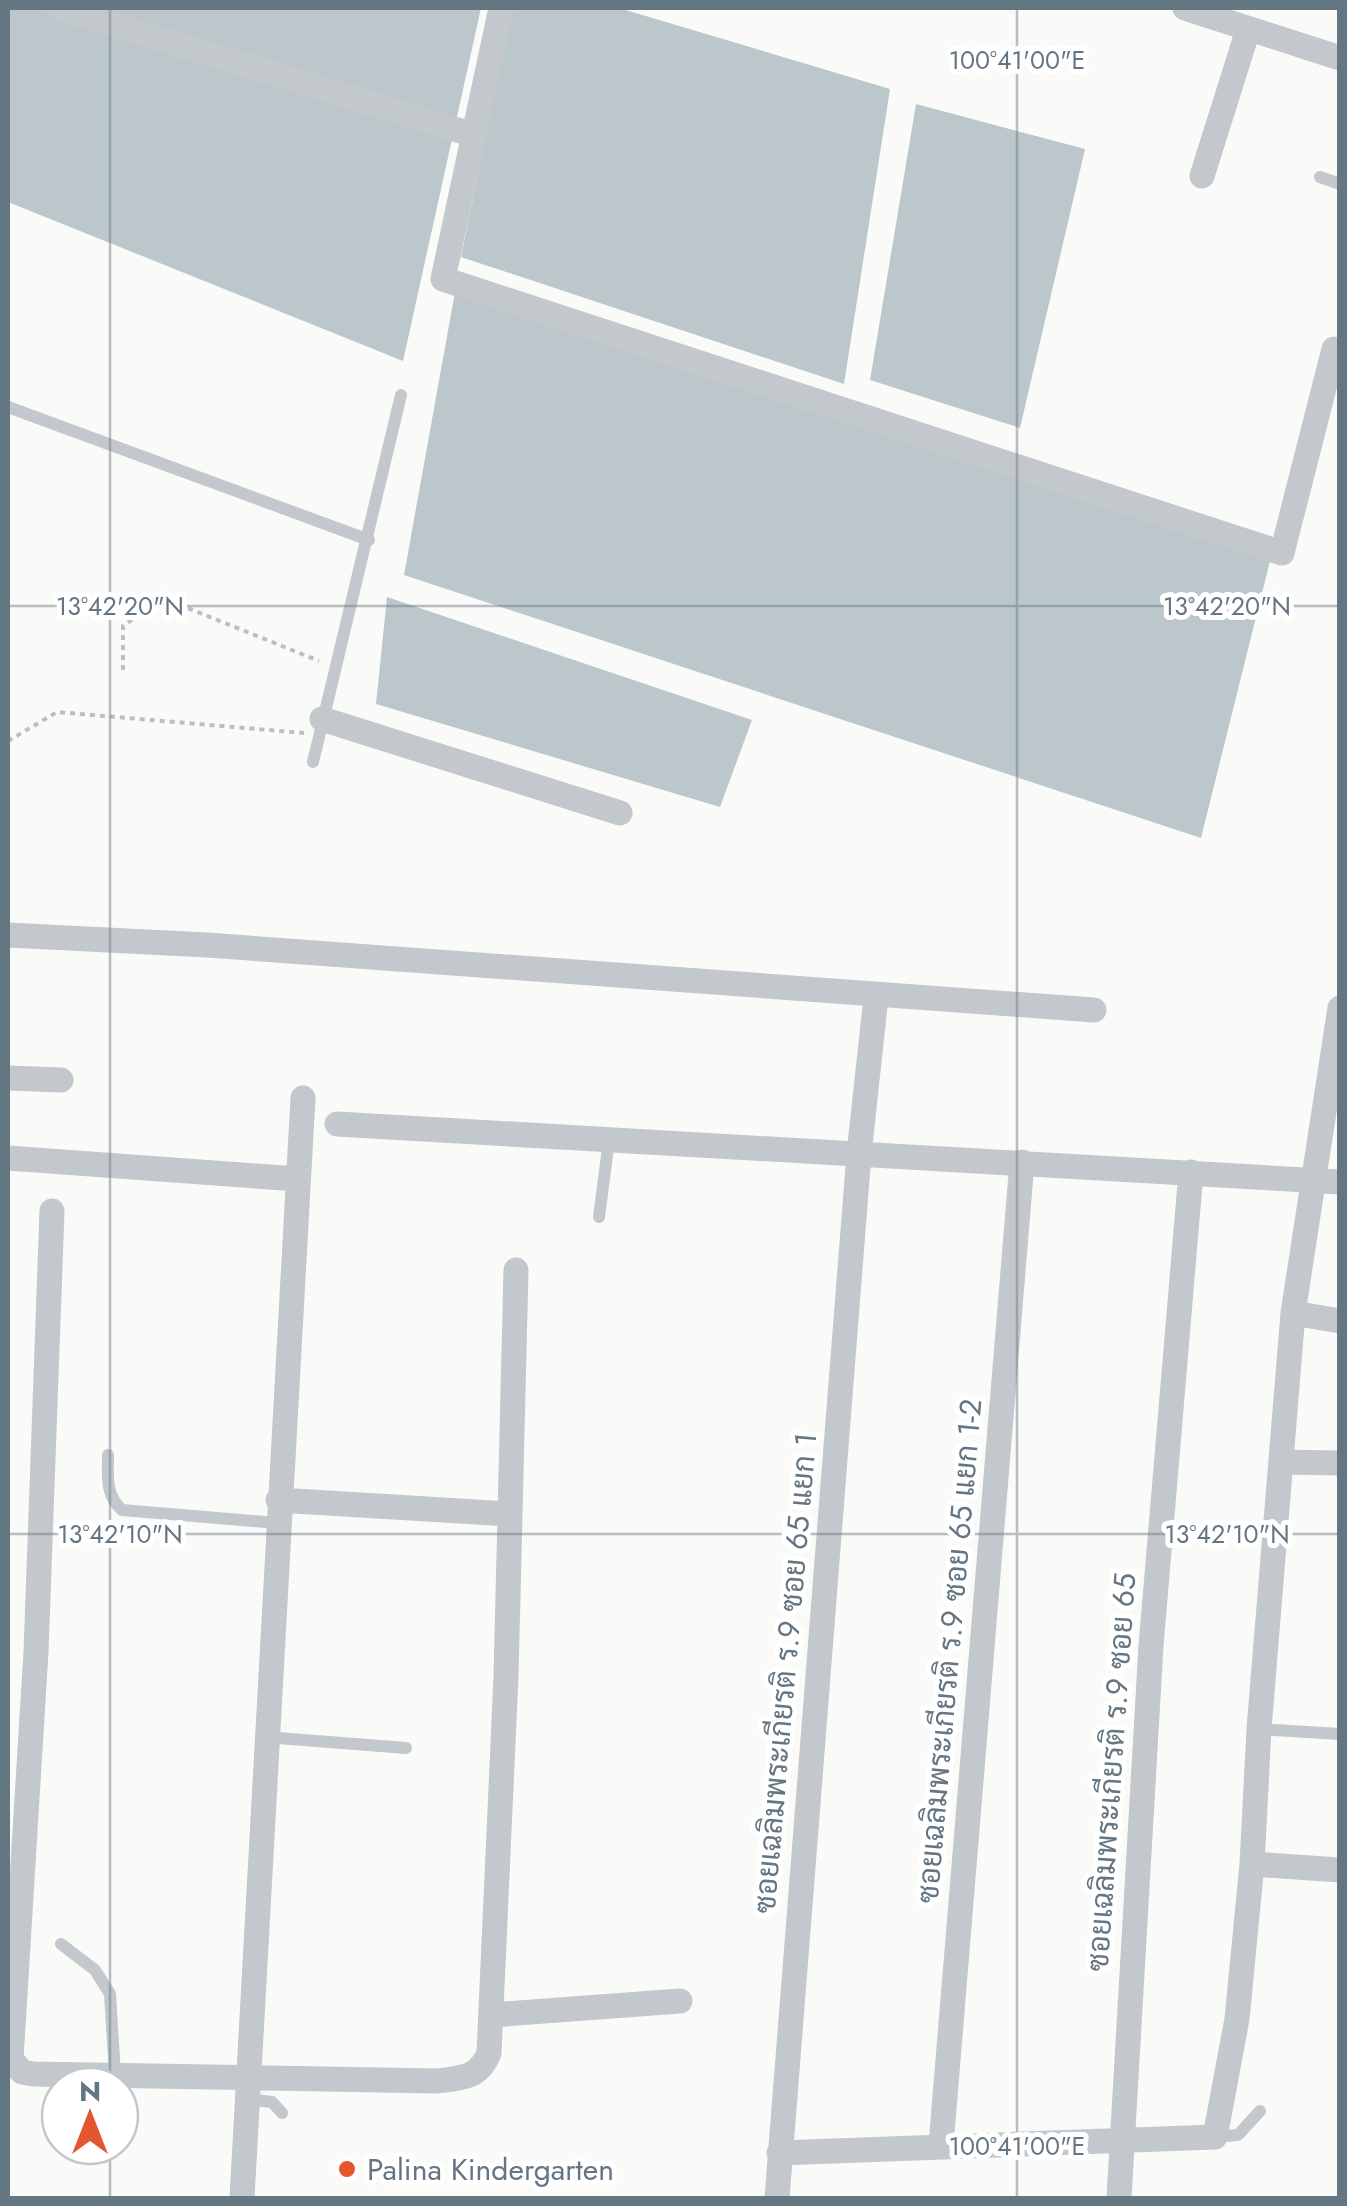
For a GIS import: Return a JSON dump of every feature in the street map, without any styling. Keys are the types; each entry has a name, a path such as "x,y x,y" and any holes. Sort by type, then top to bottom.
{"street":[{"path":"59,8 474,134"},
{"path":"501,8 443,279 1282,553 1334,348"},
{"path":"1185,8 1340,58"},
{"path":"1202,176 1248,30"},
{"path":"320,727 620,813"},
{"path":"8,935 208,945 1094,1010"},
{"name":"ซอยเฉลิมพระเกียรติ ร.9 ซอย 65 แยก 1","path":"777,2198 859,1154 876,997"},
{"path":"779,2153 1215,2137 1236,2020 1252,1864 1259,1729 1293,1313 1340,1008"},
{"path":"8,1078 60,1080"},
{"path":"242,2198 303,1098"},
{"path":"337,1124 1340,1182"},
{"path":"8,1158 298,1180"},
{"name":"ซอยเฉลิมพระเกียรติ ร.9 ซอย 65 แยก 1-2","path":"941,2145 1022,1162"},
{"name":"ซอยเฉลิมพระเกียรติ ร.9 ซอย 65","path":"1120,2198 1120,2142 1151,1646 1190,1172"},
{"path":"40,2073 15,2072 11,2059 36,1652 52,1211"},
{"path":"140,2077 247,2088 437,2081 468,2078 482,2069 490,2053 516,1270"},
{"path":"1293,1313 1340,1320"},
{"path":"1281,1462 1340,1463"},
{"path":"278,1512 509,1514"},
{"path":"1252,1864 1340,1870"},
{"path":"491,2015 680,2001"}],"lane":[{"path":"1320,176 1340,184"},
{"path":"314,762 333,666 369,540 401,395"},
{"path":"8,407 369,540"},
{"path":"599,1217 609,1140"},
{"path":"108,1455 108,1488 122,1510 278,1512"},
{"path":"1259,1729 1340,1734"},
{"path":"266,1737 406,1748"},
{"path":"61,1944 95,1970 110,1994 114,2066"},
{"path":"247,2088 272,2102 282,2113"},
{"path":"1215,2137 1238,2135 1260,2111"}],"path":[{"path":"123,670 123,626 163,598 333,666"},
{"path":"8,741 57,712 320,727"}],"shaded area":[{"path":"8,8 481,8 403,361 8,202"},
{"path":"512,8 619,8 890,89 844,384 461,257"},
{"path":"916,104 1085,149 1020,428 870,380"},
{"path":"455,292 1271,557 1201,838 404,575"},
{"path":"387,597 752,720 720,807 376,704"}],"place":[{"name":"Palina Kindergarten","path":"347,2169"}]}
